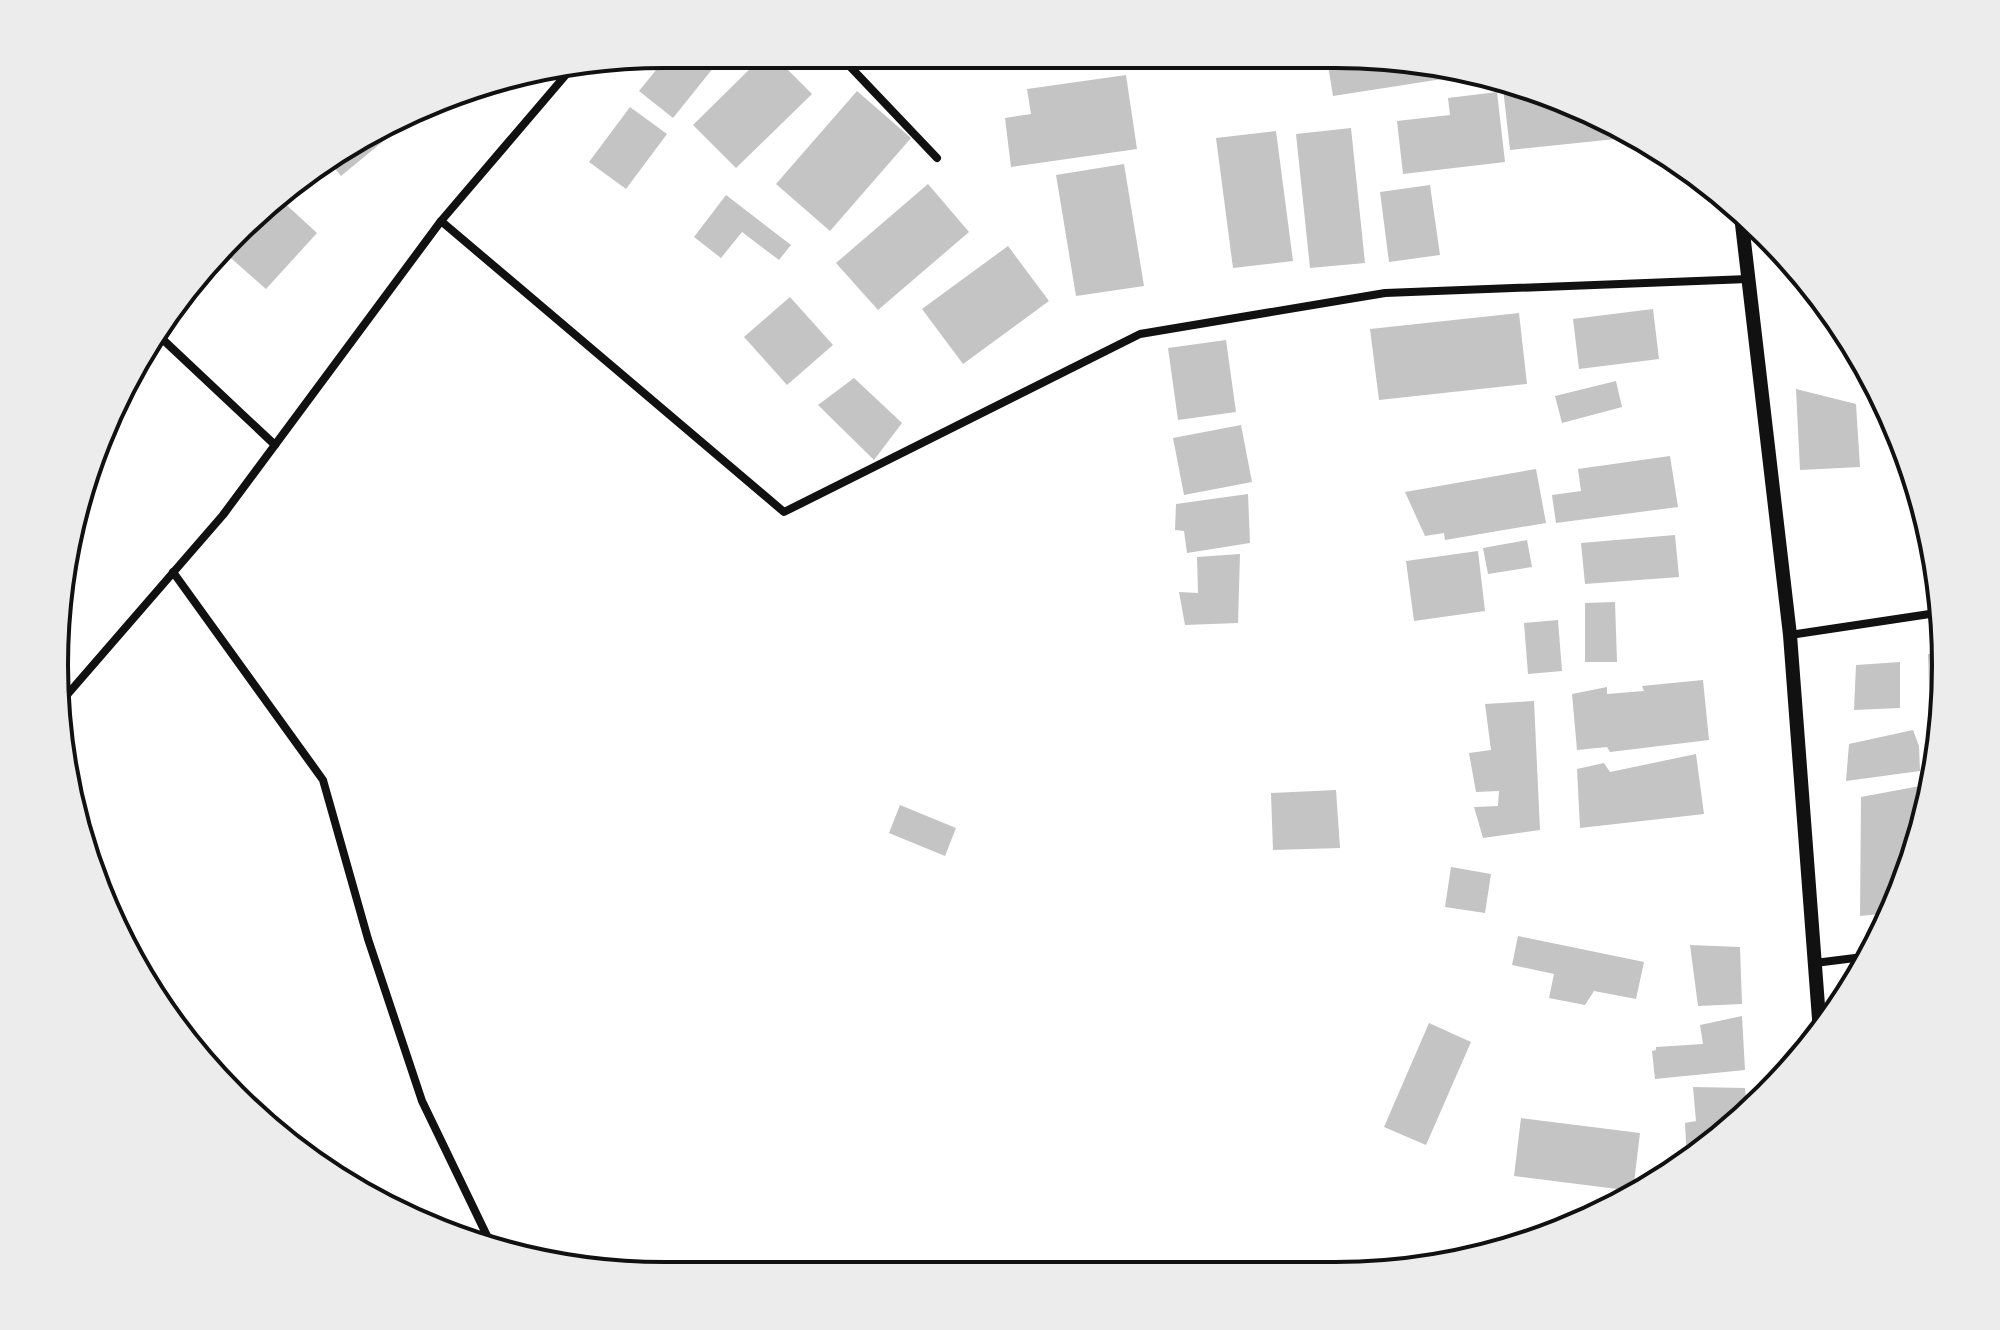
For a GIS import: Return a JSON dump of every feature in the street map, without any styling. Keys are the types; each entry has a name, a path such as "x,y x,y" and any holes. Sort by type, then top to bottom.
{"street":[{"path":"851,68 937,158"},
{"path":"69,693 223,515 441,221 564,77"},
{"path":"441,221 784,512 1140,334 1385,293 1748,279"},
{"path":"1742,229 1790,635 1819,1014"},
{"path":"164,341 275,445"},
{"path":"173,572 323,780 368,939 422,1101 486,1234"},
{"path":"1790,635 1930,614"},
{"path":"1815,963 1855,958"}],"building":[{"path":"657,68 713,68 673,118 639,91"},
{"path":"751,68 786,68 812,94 736,168 693,125"},
{"path":"1328,68 1374,69 1447,78 1333,96"},
{"path":"1126,75 1137,149 1011,167 1005,118 1031,114 1027,89"},
{"path":"857,91 911,138 830,231 776,184"},
{"path":"1497,92 1505,162 1403,174 1397,121 1450,115 1448,98"},
{"path":"1503,92 1563,113 1616,139 1510,150"},
{"path":"630,107 667,134 626,189 589,162"},
{"path":"1351,128 1365,263 1310,268 1296,134"},
{"path":"1276,131 1293,261 1233,268 1216,138"},
{"path":"390,136 341,176 335,168"},
{"path":"1124,164 1144,286 1076,296 1056,175"},
{"path":"928,184 969,232 878,310 836,263"},
{"path":"1430,185 1440,255 1389,262 1380,192"},
{"path":"726,195 791,245 779,260 742,232 721,258 694,237"},
{"path":"286,204 317,233 266,289 230,257"},
{"path":"1008,246 1049,301 963,364 922,309"},
{"path":"790,297 833,345 787,385 744,337"},
{"path":"1653,309 1659,359 1579,369 1573,319"},
{"path":"1519,313 1527,384 1379,400 1370,329"},
{"path":"1226,340 1236,412 1178,420 1168,348"},
{"path":"854,378 902,423 874,460 818,405"},
{"path":"1616,381 1622,407 1562,423 1555,396"},
{"path":"1796,389 1856,404 1860,467 1800,470"},
{"path":"1241,425 1252,482 1184,495 1173,438"},
{"path":"1670,456 1678,507 1556,523 1552,495 1581,491 1578,469"},
{"path":"1536,469 1546,523 1445,540 1444,533 1425,536 1405,492"},
{"path":"1248,494 1250,543 1187,553 1184,531 1175,530 1176,504"},
{"path":"1675,535 1679,577 1585,584 1581,543"},
{"path":"1527,540 1532,567 1488,574 1483,548"},
{"path":"1478,551 1485,611 1414,621 1406,561"},
{"path":"1240,554 1238,623 1185,625 1179,592 1198,593 1197,557"},
{"path":"1615,602 1617,662 1585,662 1585,603"},
{"path":"1558,620 1562,671 1528,674 1524,623"},
{"path":"1928,654 1932,654 1930,714"},
{"path":"1900,662 1900,708 1854,710 1856,665"},
{"path":"1703,680 1709,740 1610,752 1607,747 1577,750 1572,694 1607,687 1607,694 1644,691 1642,686"},
{"path":"1534,701 1540,830 1483,838 1474,807 1498,806 1499,791 1476,792 1469,753 1491,750 1485,704"},
{"path":"1913,730 1919,746 1920,771 1846,781 1849,744"},
{"path":"1696,754 1704,814 1580,828 1577,769 1604,763 1610,772"},
{"path":"1920,786 1912,820 1887,893 1877,914 1860,916 1861,797"},
{"path":"1336,790 1340,848 1273,850 1271,793"},
{"path":"900,805 956,828 945,856 889,833"},
{"path":"1451,867 1491,874 1485,913 1445,907"},
{"path":"1518,936 1644,962 1636,999 1594,991 1585,1005 1549,998 1554,974 1512,965"},
{"path":"1690,945 1740,947 1742,1004 1698,1006"},
{"path":"1742,1016 1745,1070 1655,1079 1652,1051 1656,1047 1703,1044 1700,1025"},
{"path":"1429,1023 1471,1042 1426,1145 1384,1127"},
{"path":"1693,1087 1745,1088 1746,1098 1686,1147 1685,1123 1696,1121"},
{"path":"1521,1118 1640,1133 1634,1182 1620,1189 1514,1176"}]}
